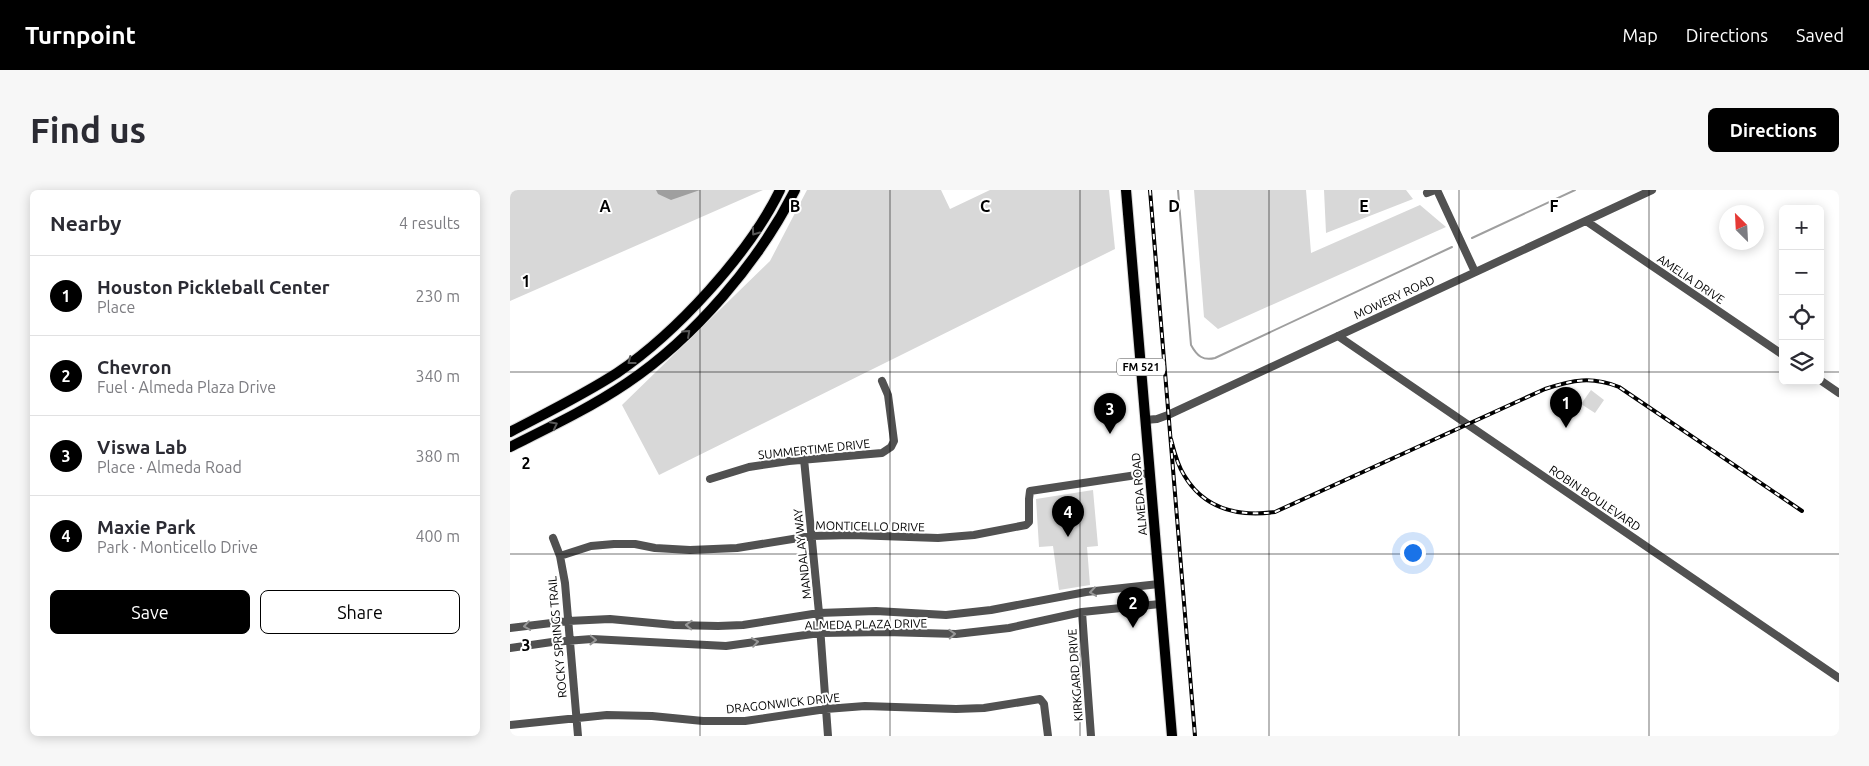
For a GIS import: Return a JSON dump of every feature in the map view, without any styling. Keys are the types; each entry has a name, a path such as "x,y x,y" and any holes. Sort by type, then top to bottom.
{"main road":[{"path":"510,432 588,391 618,372 652,345 692,309 737,256 766,218 780,190"},
{"path":"510,447 598,402 628,383 702,320 748,265 775,228 795,190"},
{"name":"ALMEDA ROAD","path":"1126,190 1172,736"},
{"path":"737,256 748,265"},
{"path":"652,345 662,356"}],"street":[{"path":"1427,193 1436,190 1475,272"},
{"name":"MOWERY ROAD","path":"1145,420 1157,419 1168,415 1652,190"},
{"name":"AMELIA DRIVE","path":"1586,221 1779,352"},
{"name":"ROBIN BOULEVARD","path":"1338,336 1839,678"},
{"name":"SUMMERTIME DRIVE","path":"710,478 749,467 804,459 882,453 891,447 894,441 888,396 882,381"},
{"path":"1824,383 1839,393"},
{"name":"MANDALAY WAY","path":"804,459 819,613 828,736"},
{"name":"MONTICELLO DRIVE","path":"560,556 591,546 614,544 635,544 656,548 690,550 737,548 811,536 852,535 938,538 974,536 1022,527 1029,522 1030,491 1150,474"},
{"name":"ROCKY SPRINGS TRAIL","path":"553,538 560,556 565,583 578,736"},
{"name":"ALMEDA PLAZA DRIVE","path":"510,628 610,618 674,625 718,626 743,625 819,613 876,612 946,615 991,610 1086,592 1159,584"},
{"name":"ALMEDA PLAZA DRIVE","path":"510,648 570,640 726,646 820,633 956,634 1009,628 1082,612 1160,604"},
{"name":"KIRKGARD DRIVE","path":"1082,612 1091,736"},
{"name":"DRAGONWICK DRIVE","path":"510,725 607,715 652,716 704,721 746,721 826,709 865,706 984,708 1040,699 1044,704 1048,736"}],"shaded area":[{"path":"510,190 763,190 510,301"},
{"path":"656,190 700,190 671,200 658,194"},
{"path":"807,190 941,190 950,209 990,190 1109,190 1115,249 659,475 622,405 770,261"},
{"path":"1194,190 1306,190 1311,253 1420,205 1446,227 1218,329 1204,317"},
{"path":"1324,190 1406,190 1413,199 1326,233"},
{"path":"1591,390 1604,400 1595,413 1581,404"},
{"path":"1093,490 1098,546 1087,547 1090,585 1059,590 1053,546 1039,547 1036,499"}],"waterway":[{"path":"1178,190 1191,345 1198,355 1204,358 1215,358 1452,247"},
{"path":"1472,238 1575,190"}],"railway":[{"path":"1150,190 1195,736"},
{"path":"1171,439 1182,471 1192,487 1201,496 1223,508 1235,511 1248,513 1275,512 1545,389 1582,380 1600,381 1619,387 1802,511"}],"place":[{"name":"Houston Pickleball Center","path":"1566,428"},
{"name":"Viswa Lab","path":"1110,434"},
{"name":"Maxie Park","path":"1068,537"},
{"name":"Chevron","path":"1133,628"}]}
